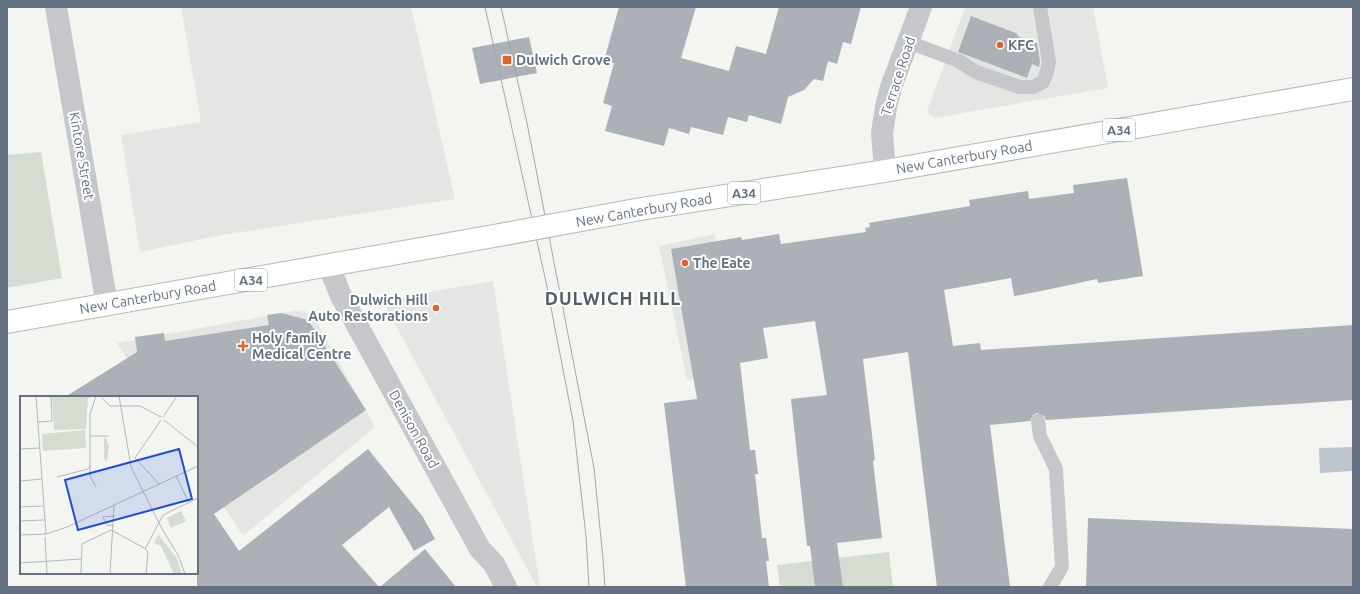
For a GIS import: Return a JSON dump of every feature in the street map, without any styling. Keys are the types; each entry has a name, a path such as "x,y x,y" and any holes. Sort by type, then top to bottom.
{"highway":[{"name":"New Canterbury Road","path":"7,322 649,208 885,171 1353,88"}],"street":[{"name":"Kintore Street","path":"56,7 107,305"},
{"name":"Terrace Road","path":"885,171 882,133 886,107 921,7"},
{"name":"Denison Road","path":"329,266 341,296 480,549 494,564 506,587"}],"lane":[{"path":"908,42 959,61 976,72 1020,87 1033,87 1043,82 1049,62 1040,7"},
{"path":"1038,421 1040,436 1056,469 1062,567 1050,587"}],"shaded area":[{"path":"181,7 411,7 455,199 222,235 140,252 121,135 201,122"},
{"path":"965,7 1093,7 1108,88 934,118 927,111"},
{"path":"41,152 62,278 7,288 7,155"},
{"path":"714,234 735,380 697,378 687,380 659,246"},
{"path":"493,281 540,587 537,587 382,300"},
{"path":"300,310 314,317 375,427 243,536 198,467 198,396 151,396 117,343"},
{"path":"1353,447 1353,471 1320,473 1319,448"},
{"path":"889,552 893,587 780,587 777,565"}],"building":[{"path":"619,7 696,7 681,58 729,71 736,46 766,54 779,7 861,7 851,44 843,42 837,64 828,61 823,81 814,79 804,90 788,97 781,124 749,115 747,122 728,117 723,135 691,127 689,134 669,128 664,146 605,131 612,106 603,103 614,63 604,61"},
{"name":"KFC","path":"971,16 1037,43 1040,62 1039,67 1032,64 1027,78 958,52"},
{"path":"529,37 537,73 480,84 472,48"},
{"path":"1127,178 1143,276 1098,283 1097,279 1014,296 1011,278 944,290 953,346 980,343 981,350 1353,325 1353,400 1046,420 1044,416 1037,413 1033,415 1030,421 990,425 1010,587 937,587 908,352 863,359 875,460 873,461 882,538 837,543 843,587 815,587 810,546 807,546 791,399 827,395 815,321 763,328 768,358 740,363 750,450 755,450 758,474 755,474 762,538 766,538 769,561 766,561 769,587 686,587 664,403 697,399 671,249 741,237 742,240 779,234 781,244 866,232 865,228 870,227 869,223 970,206 969,200 1028,191 1029,199 1074,193 1073,185"},
{"path":"281,313 308,320 366,410 214,514 239,551 368,449 423,517 435,539 414,551 389,507 342,545 379,587 197,587 198,396 67,396 137,352 135,337 164,333 165,341 269,325 267,315"},
{"path":"1088,518 1353,529 1353,587 1086,587"},
{"path":"425,549 456,587 380,587"}],"tram line":[{"path":"485,7 546,282 573,421 586,536 589,587"},
{"path":"501,7 527,123 594,468 605,587"}],"place":[{"name":"KFC","path":"1000,45"},
{"name":"Dulwich Grove","path":"507,60"},
{"name":"The Eate","path":"685,263"},
{"name":"Dulwich Hill Auto Restorations","path":"436,308"},
{"name":"Holy family Medical Centre","path":"243,346"}],"district":[{"name":"DULWICH HILL","path":"613,299"}]}
